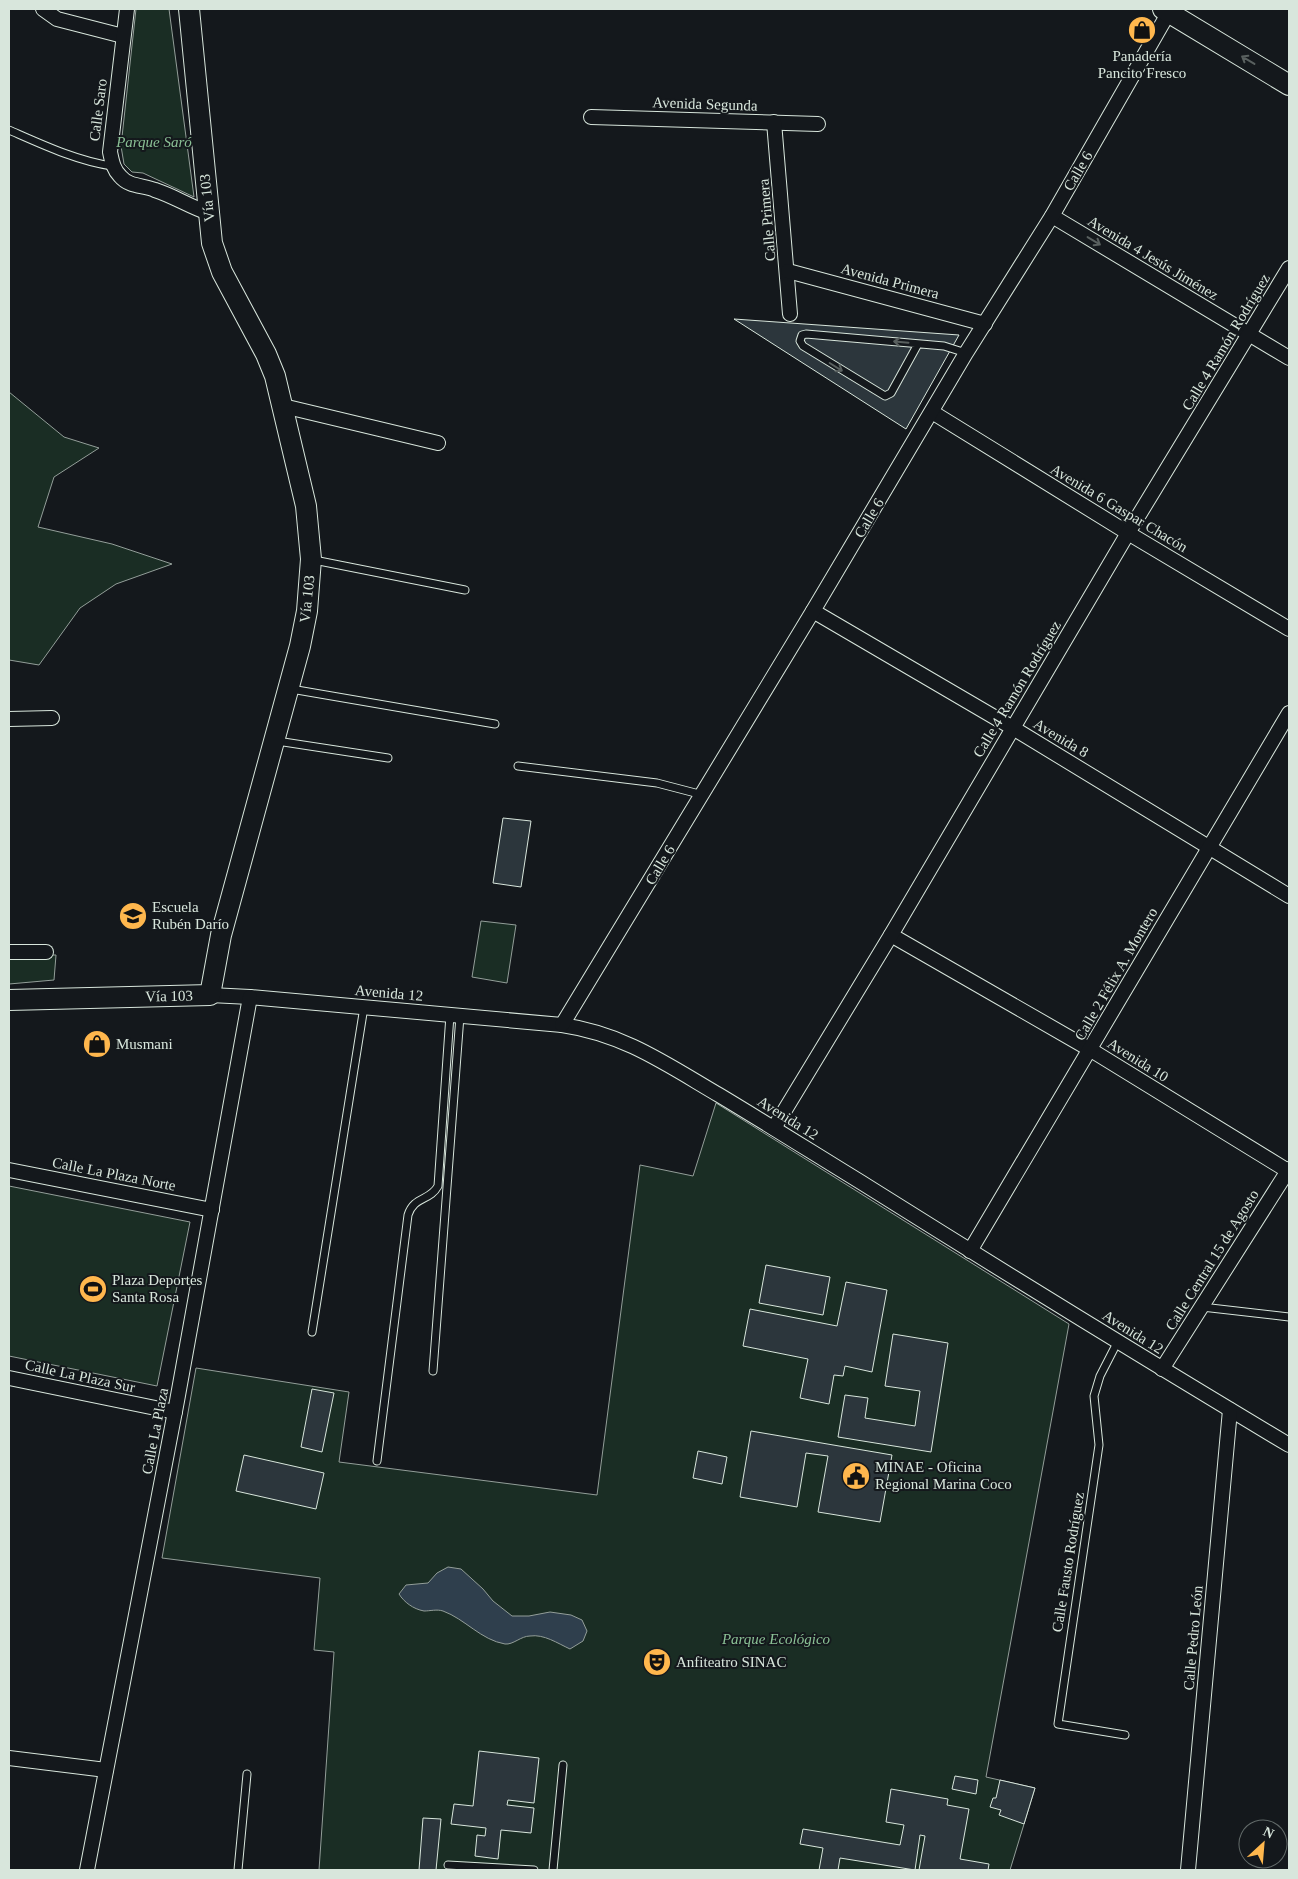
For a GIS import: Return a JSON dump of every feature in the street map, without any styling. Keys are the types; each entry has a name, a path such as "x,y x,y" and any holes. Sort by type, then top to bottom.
{"main road":[{"name":"Vía 103","path":"9,1000 210,995 221,935 289,688 307,612 311,559 306,506 283,406 275,376 266,354 222,272 212,244 189,9"},
{"path":"1168,10 1289,85"}],"street":[{"path":"43,9 57,19 123,36"},
{"name":"Calle Saro","path":"112,166 110,152 127,9"},
{"name":"Calle 6","path":"562,1025 703,795 966,353 1052,216 1168,10"},
{"name":"Avenida Segunda","path":"591,117 818,124"},
{"name":"Calle Primera","path":"774,122 788,271 790,314"},
{"path":"112,166 126,182 155,189 191,207 209,213"},
{"name":"Avenida 4 Jesús Jiménez","path":"1052,216 1289,358"},
{"name":"Calle 4 Ramón Rodríguez","path":"774,1128 1289,268"},
{"name":"Avenida Primera","path":"788,271 985,324"},
{"path":"283,406 438,443"},
{"name":"Avenida 6 Gaspar Chacón","path":"932,412 1128,534 1289,629"},
{"name":"Avenida 8","path":"813,611 1013,728 1210,846 1289,896"},
{"name":"Calle 2 Félix A. Montero","path":"970,1251 1091,1050 1289,713"},
{"path":"9,719 52,718"},
{"name":"Avenida 10","path":"891,935 1091,1050 1289,1170"},
{"path":"9,952 46,952"},
{"name":"Avenida 12","path":"210,995 562,1025 587,1029 616,1038 642,1050 774,1128 970,1251 1289,1445"},
{"name":"Calle La Plaza","path":"87,1870 175,1412 250,997"},
{"name":"Calle La Plaza Norte","path":"9,1170 212,1210"},
{"name":"Calle Central 15 de Agosto","path":"1162,1369 1289,1170"},
{"name":"Calle La Plaza Sur","path":"9,1378 175,1412"},
{"name":"Calle Pedro León","path":"1188,1870 1230,1410"},
{"path":"9,1758 106,1770"}],"lane":[{"path":"9,130 95,164 112,166"},
{"path":"918,344 891,393 885,396 802,346 800,340 802,335 806,334 944,346 966,353"},
{"path":"311,559 465,590"},
{"path":"289,688 495,724"},
{"path":"274,740 388,758"},
{"path":"518,766 657,783 703,795"},
{"path":"312,1332 364,1007"},
{"path":"433,1371 455,1016"},
{"path":"377,1462 408,1215 410,1208 415,1202 434,1192 438,1186 455,1016"},
{"path":"1202,1306 1289,1317"},
{"name":"Calle Fausto Rodríguez","path":"1118,1341 1100,1376 1094,1396 1099,1445 1058,1724 1125,1735"},
{"path":"553,1870 563,1765"},
{"path":"238,1870 247,1774"},
{"path":"448,1865 534,1870"}],"green space":[{"name":"Parque Saró","path":"136,9 169,9 194,197 143,173 132,172 124,164 121,146"},
{"path":"9,392 64,437 99,448 54,477 38,527 112,544 172,564 116,584 80,608 39,665 9,660"},
{"path":"481,921 516,925 507,983 472,977"},
{"path":"9,955 56,955 54,980 9,984"},
{"name":"Parque Ecológico","path":"716,1103 1069,1324 986,1777 1035,1788 1010,1870 319,1870 334,1652 314,1650 320,1578 162,1558 196,1368 349,1392 339,1462 597,1495 640,1165 693,1176"},
{"name":"Plaza Deportes Santa Rosa","path":"9,1186 190,1222 157,1386 9,1356"}],"water":[{"path":"448,1567 461,1569 493,1601 512,1616 529,1616 550,1612 571,1615 582,1620 587,1631 583,1641 570,1649 540,1636 527,1636 505,1644 496,1642 443,1611 416,1609 399,1594 406,1585 428,1583 437,1573"}],"building":[{"path":"734,319 959,335 906,429"},
{"path":"503,818 531,821 521,887 493,883"},
{"path":"766,1265 830,1277 823,1315 759,1303"},
{"path":"846,1282 887,1290 872,1372 845,1366 843,1376 834,1375 829,1404 800,1398 808,1359 743,1346 750,1309 837,1326"},
{"path":"893,1334 948,1343 931,1452 838,1437 845,1395 868,1398 865,1418 915,1426 920,1391 885,1386"},
{"path":"312,1389 334,1393 322,1452 301,1447"},
{"name":"MINAE - Oficina Regional Marina Coco","path":"751,1431 892,1455 880,1522 818,1512 828,1456 806,1453 797,1507 740,1497"},
{"path":"698,1451 727,1457 722,1484 693,1478"},
{"path":"244,1455 324,1473 316,1509 236,1491"},
{"path":"479,1751 539,1758 534,1803 508,1800 507,1805 534,1808 531,1833 501,1830 498,1859 475,1856 477,1835 485,1836 486,1828 451,1824 454,1804 473,1806"},
{"path":"955,1776 978,1780 976,1794 952,1789"},
{"path":"1000,1780 1035,1788 1024,1824 999,1815 1001,1810 990,1807 993,1798 996,1798"},
{"path":"891,1789 948,1799 947,1805 969,1809 960,1859 989,1864 988,1870 919,1870 925,1836 920,1835 915,1870 840,1858 838,1870 819,1870 823,1848 800,1844 803,1829 900,1845 904,1825 886,1822"},
{"path":"423,1818 441,1819 436,1870 419,1870"}],"place":[{"name":"Panadería Pancito Fresco","path":"1142,30"},
{"name":"Escuela Rubén Darío","path":"133,916"},
{"name":"Musmani","path":"97,1044"},
{"name":"Plaza Deportes Santa Rosa","path":"93,1289"},
{"name":"MINAE - Oficina Regional Marina Coco","path":"856,1476"},
{"name":"Anfiteatro SINAC","path":"657,1662"}]}
